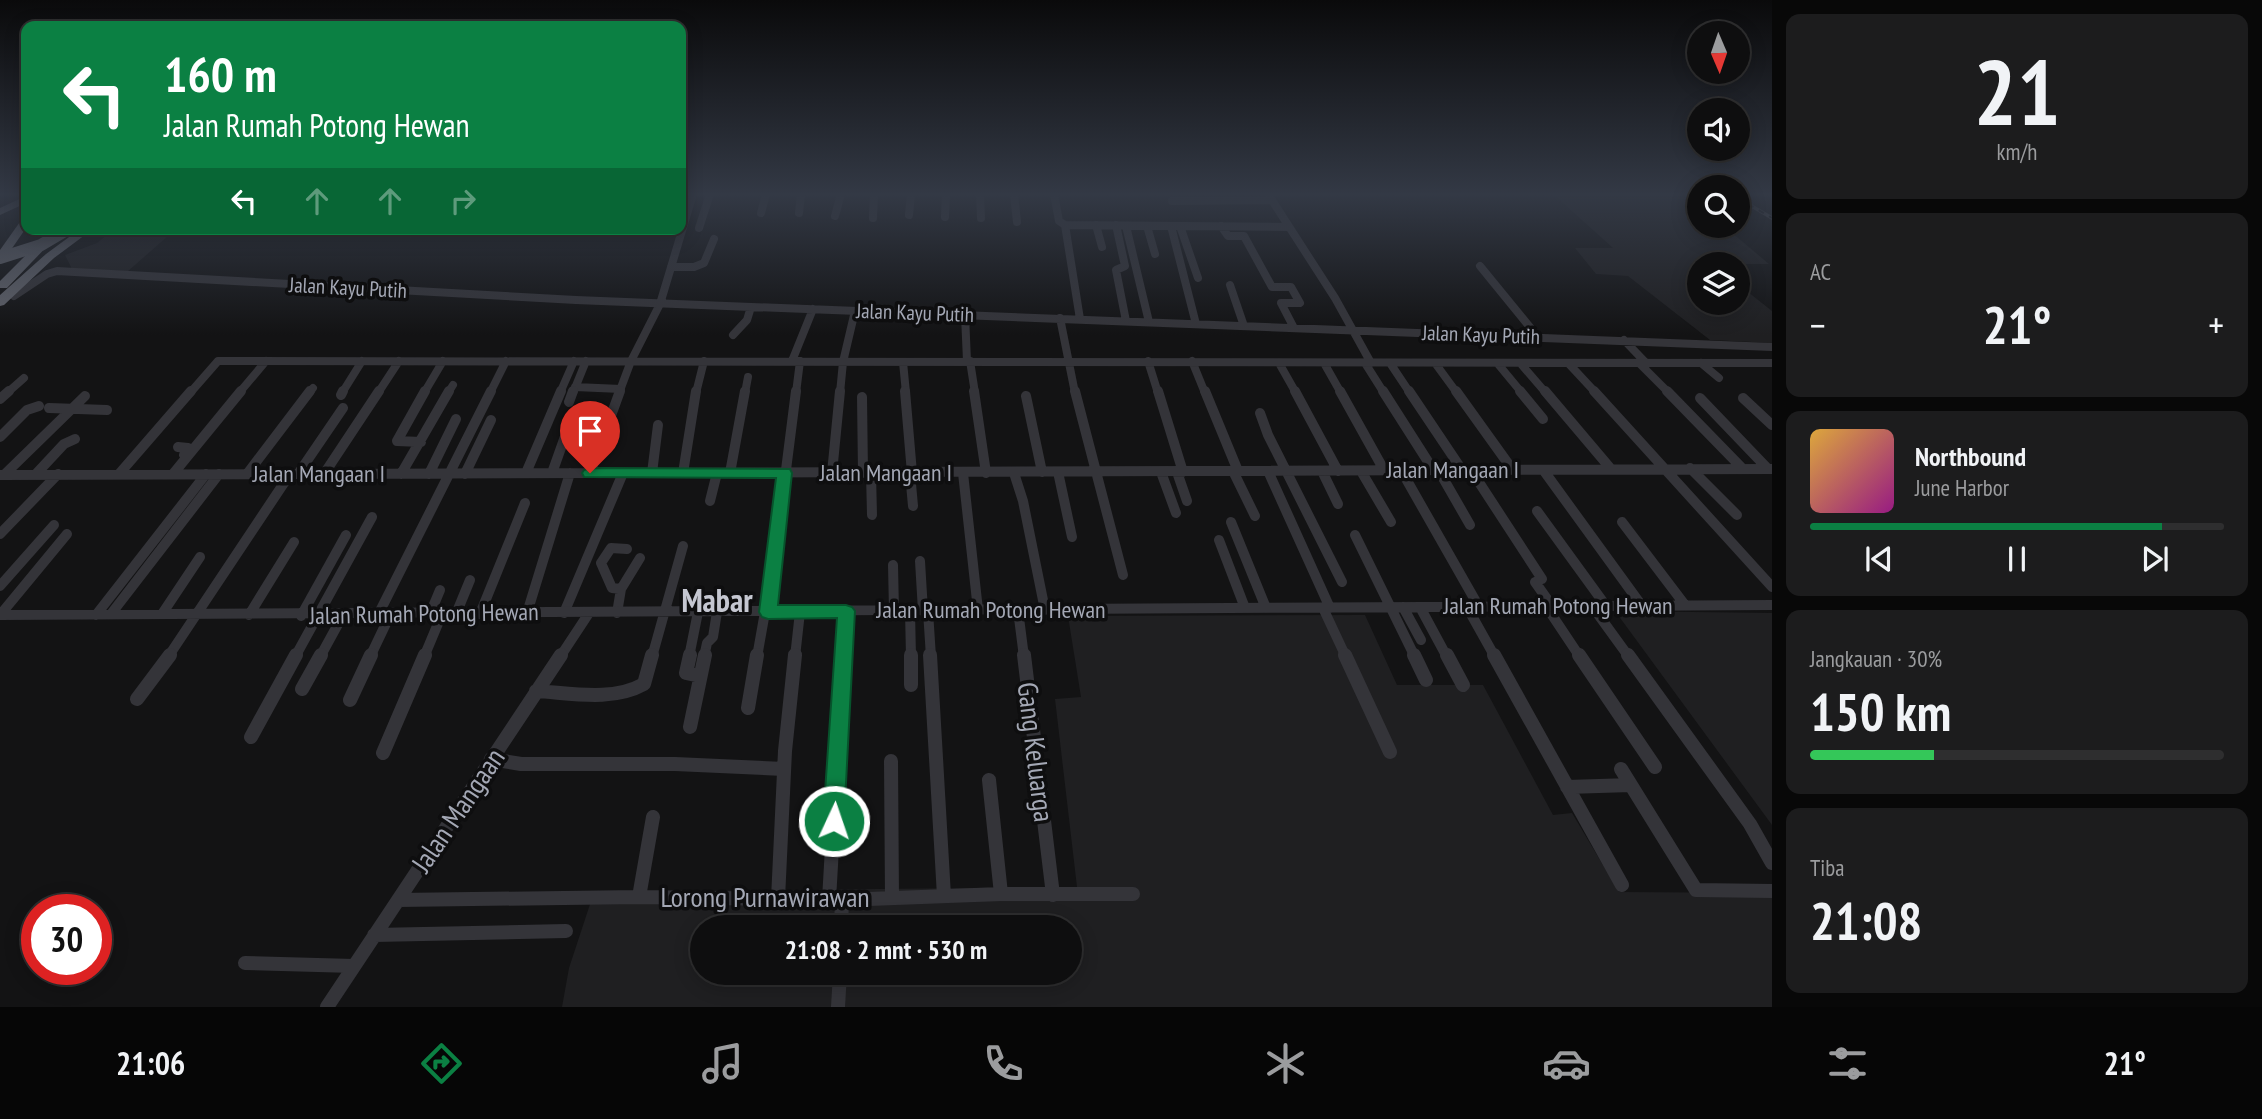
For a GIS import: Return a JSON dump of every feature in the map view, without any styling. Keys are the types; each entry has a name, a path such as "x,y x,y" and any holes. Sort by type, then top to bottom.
{"highway":[{"path":"12,241 0,258 48,241"},
{"path":"0,278 35,241"},
{"path":"0,288 45,241"},
{"path":"0,301 47,252 62,241"},
{"path":"0,301 50,256 71,241"}],"street":[{"path":"590,473 631,361 660,304 679,241"},
{"path":"671,267 694,267 704,263 713,241"},
{"path":"1068,241 1080,319"},
{"path":"1100,241 1102,247"},
{"path":"1120,241 1125,266 1116,270 1116,279 1126,321"},
{"path":"1130,241 1149,322"},
{"path":"1151,241 1155,254"},
{"path":"1175,241 1196,324"},
{"path":"1186,241 1198,278"},
{"path":"1247,241 1272,287 1291,287 1300,303 1281,303 1294,328"},
{"path":"1298,241 1340,307 1368,363 1471,524"},
{"path":"1180,264 1193,264"},
{"path":"1480,266 1538,337"},
{"name":"Jalan Kayu Putih","path":"14,296 47,274 57,271 660,304 1772,347"},
{"path":"1230,285 1244,326"},
{"path":"733,335 747,320 751,307"},
{"path":"748,708 766,612 796,361 813,309"},
{"path":"832,473 843,362 855,311"},
{"path":"965,315 986,473"},
{"path":"1060,318 1067,361 1123,575"},
{"path":"1624,340 1741,467"},
{"path":"1673,342 1718,378"},
{"path":"119,474 218,361 1772,363"},
{"path":"171,474 266,361"},
{"path":"341,395 362,361"},
{"path":"324,474 399,361"},
{"path":"421,442 397,441 443,361"},
{"path":"350,700 384,615 506,361"},
{"path":"526,474 574,361"},
{"path":"569,402 586,361"},
{"path":"683,473 694,401 704,361"},
{"path":"1148,361 1187,501"},
{"path":"903,362 913,506"},
{"path":"1192,362 1255,516"},
{"path":"1279,363 1336,471 1329,487"},
{"path":"1324,363 1384,470"},
{"path":"1390,363 1542,579 1535,582 1549,606 1655,767"},
{"path":"1435,363 1512,469"},
{"path":"1498,364 1544,419"},
{"path":"1521,364 1611,469"},
{"path":"1569,364 1772,587"},
{"path":"730,473 748,377"},
{"path":"0,399 24,378"},
{"path":"401,474 453,384"},
{"path":"247,474 313,388"},
{"path":"561,390 621,389"},
{"path":"3,475 85,396"},
{"path":"1026,396 1042,472"},
{"path":"862,397 872,515"},
{"path":"1700,398 1770,469"},
{"path":"1743,398 1772,425"},
{"path":"0,437 27,410 44,407 107,411"},
{"path":"137,699 343,408"},
{"path":"1260,413 1342,582"},
{"path":"552,473 572,416"},
{"path":"429,474 456,419"},
{"path":"465,474 491,421"},
{"path":"652,473 658,425"},
{"path":"36,474 64,444 75,439"},
{"path":"171,474 188,449 178,447"},
{"path":"1690,468 1737,515"},
{"name":"Jalan Mangaan I","path":"3,475 1770,469"},
{"path":"1401,470 1567,787 1622,885"},
{"path":"1268,471 1390,752"},
{"path":"1322,471 1338,504"},
{"path":"1361,471 1391,522"},
{"path":"1544,471 1642,606"},
{"path":"1014,472 1026,513 1045,610"},
{"path":"1058,472 1072,537"},
{"path":"1161,472 1176,513"},
{"path":"527,613 570,473"},
{"path":"564,613 623,473"},
{"path":"710,502 717,473"},
{"path":"963,473 978,610"},
{"path":"0,534 58,474"},
{"path":"96,615 206,474"},
{"path":"111,614 219,474"},
{"path":"480,614 524,503"},
{"path":"1537,511 1599,606 1750,824 1772,863"},
{"path":"251,737 372,517"},
{"path":"1231,522 1266,608"},
{"path":"1622,522 1685,605"},
{"path":"0,586 54,525"},
{"path":"0,615 68,534"},
{"path":"301,615 346,535"},
{"path":"1355,535 1421,640"},
{"path":"1219,540 1245,608"},
{"path":"249,615 294,542"},
{"path":"536,691 608,695 639,688 646,680 683,546"},
{"path":"621,589 612,588 601,563 611,548 627,549"},
{"path":"162,614 200,557"},
{"path":"617,613 621,589 640,558"},
{"path":"920,561 920,611 944,896"},
{"path":"893,565 894,611"},
{"path":"327,570 343,570"},
{"path":"456,614 470,580"},
{"path":"383,752 436,614 440,590"},
{"name":"Jalan Rumah Potong Hewan","path":"0,615 384,615 1772,604"},
{"path":"1398,607 1426,680"},
{"path":"1420,607 1463,685"},
{"name":"Gang Keluarga","path":"1018,610 1053,895"},
{"path":"839,915 836,900 846,611"},
{"path":"911,685 920,611"},
{"path":"698,612 686,673 700,676"},
{"path":"690,727 707,643 713,636 717,612"},
{"path":"778,899 784,769 800,612"},
{"name":"Jalan Mangaan","path":"327,1007 589,613"},
{"path":"302,689 343,615"},
{"path":"491,760 522,764 675,764 784,769"},
{"path":"891,761 892,897"},
{"path":"1621,769 1698,892 1772,891"},
{"path":"989,780 1001,894"},
{"path":"1567,787 1631,785"},
{"path":"639,897 653,817"},
{"name":"Lorong Purnawirawan","path":"398,900 639,897 836,900 1001,894 1133,894"},
{"path":"374,935 566,931"},
{"path":"244,963 354,966"},
{"path":"838,1007 839,985"}],"shaded area":[{"path":"162,241 127,272 72,269 65,255 97,243"},
{"path":"1605,241 1742,241 1769,264 1750,264 1750,252 1687,252 1687,315 1750,315 1750,294 1772,311 1772,343 1710,340 1628,276 1596,274 1575,248 1613,248"},
{"path":"1615,611 1772,613 1772,825"},
{"path":"1365,615 1397,685 1483,685 1553,815 1572,813 1619,892 1772,893 1772,1007 562,1007 569,968 594,892 1077,887 1055,699 1081,697 1068,616"}],"district":[{"name":"Mabar","path":"717,601"}],"route":[{"path":"590,473 784,473 768,612 846,611 834,821"}]}
